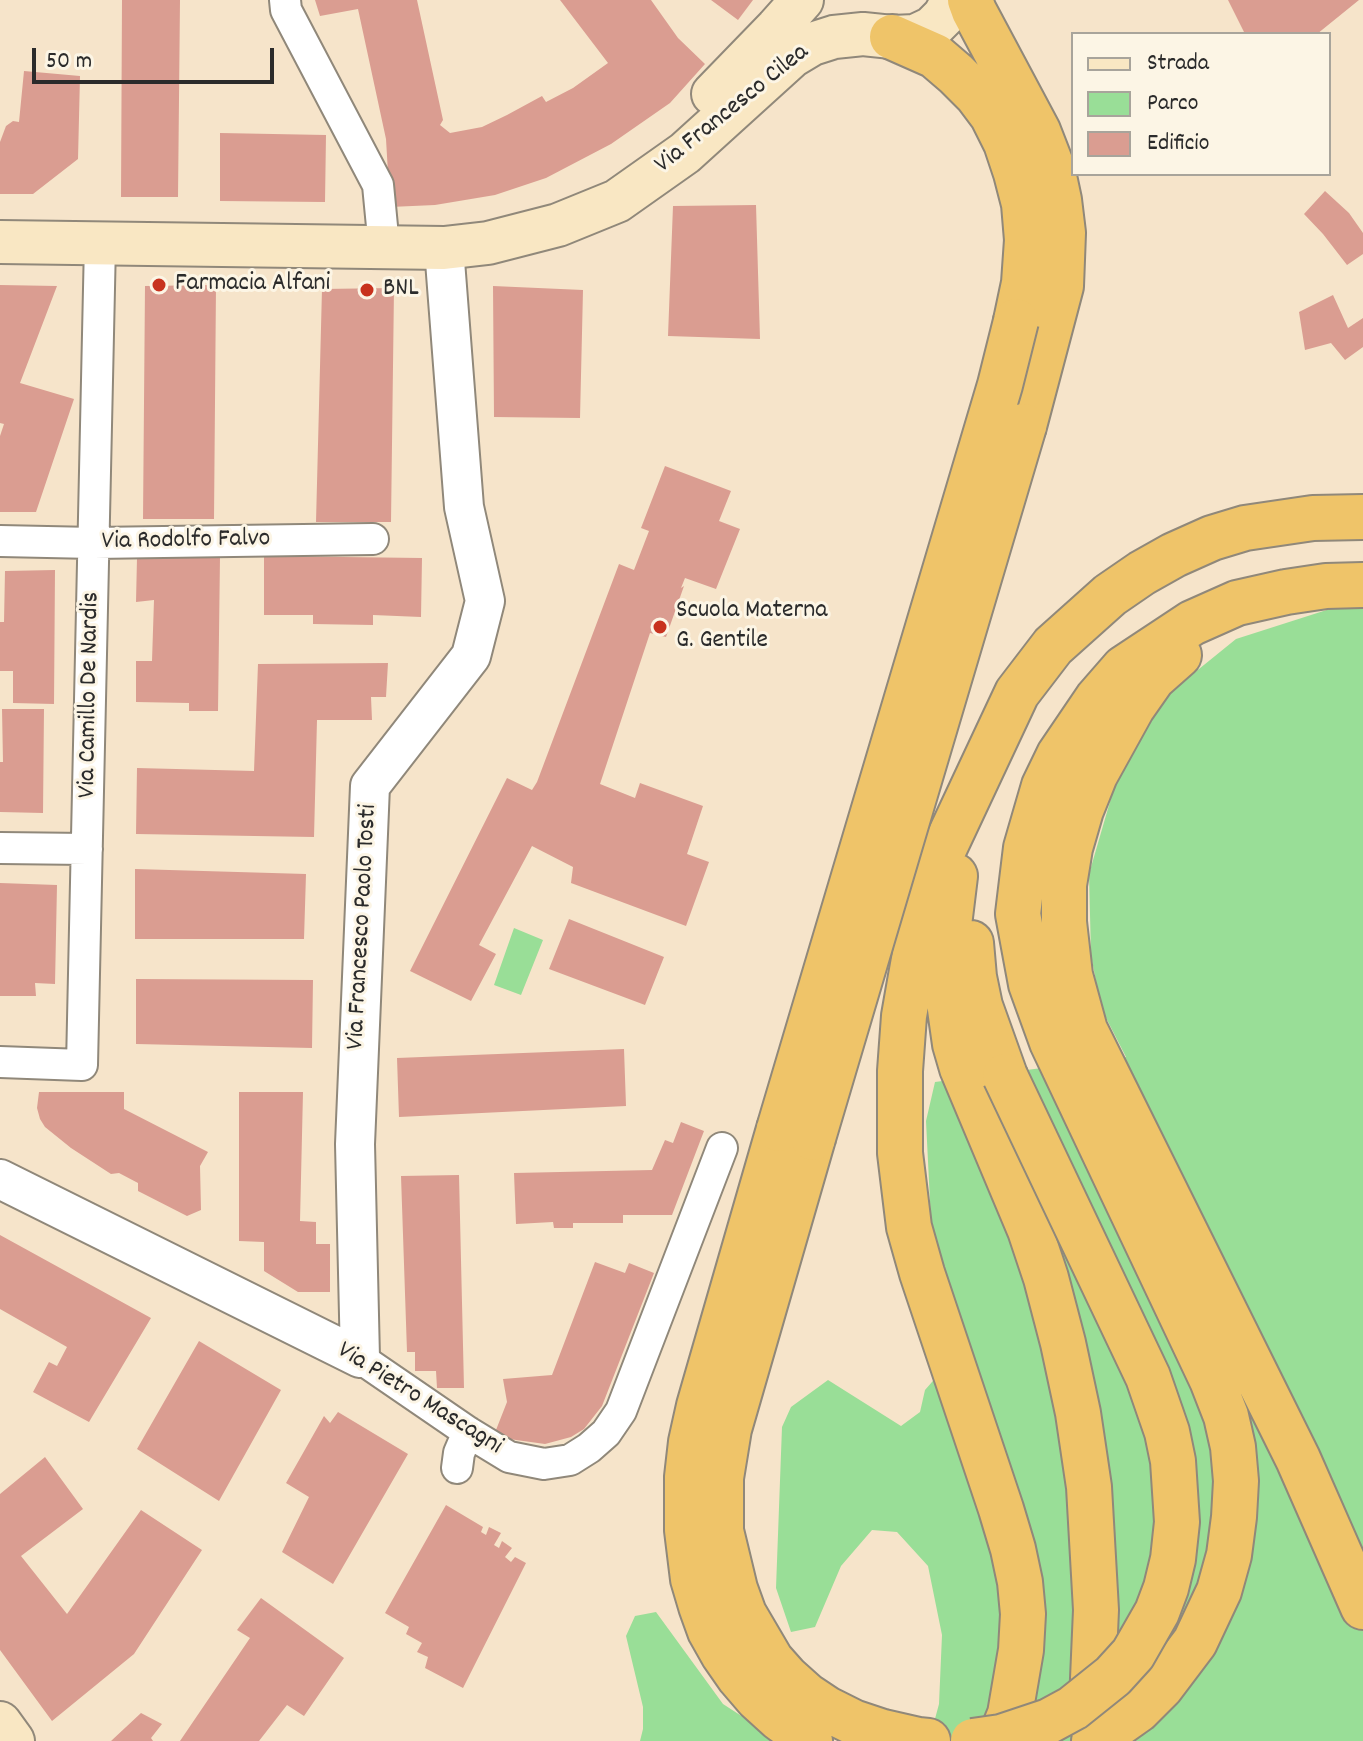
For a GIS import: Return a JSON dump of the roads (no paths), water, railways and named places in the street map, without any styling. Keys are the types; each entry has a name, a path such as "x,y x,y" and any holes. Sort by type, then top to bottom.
{"highway":[{"path":"810,1741 757,1698 739,1677 710,1631 693,1579 687,1530 687,1477 699,1406 796,1134 1024,426 1061,286 1063,233 1052,167 1038,131 970,0"},
{"path":"892,37 935,56 977,95 992,115 1006,143 1024,204 1027,240 1024,283 1000,385 796,1134 729,1429 721,1478 721,1531 744,1614 771,1660 787,1678 806,1695 853,1722 928,1741"},
{"path":"999,1741 1010,1714 1021,1650 1023,1614 1020,1582 1001,1509 909,1227 903,1189 899,1116 904,1016 927,885 1017,693 1053,646 1110,595 1142,573 1212,538 1245,528 1313,518 1363,517"},
{"path":"1363,585 1326,586 1237,603 1192,623 1124,668 1077,726 1044,786 1026,848 1018,914 1031,984 1068,1036 1298,1459 1363,1607"},
{"path":"982,769 971,882 971,950 988,1084 1046,1278 1078,1413 1089,1487 1096,1610 1092,1741"},
{"path":"1068,1036 1226,1416 1236,1481 1229,1555 1219,1591 1195,1642 1161,1687 1138,1710 1092,1741"},
{"path":"973,1741 1001,1737 1049,1721 1073,1708 1113,1676 1133,1654 1157,1612 1173,1559 1177,1522 1173,1461 1167,1432 1148,1377 988,1084"}],"main road":[{"name":"Via Francesco Cilea","path":"444,248 473,230 538,208 595,182 649,148 710,97 802,0"},
{"path":"846,0 857,15 873,28 892,37"},
{"name":"Via Francesco Cilea","path":"0,242 444,248 488,243 558,225 617,201 685,153 792,56 812,44 834,37 863,34 915,36 932,28 953,0"},
{"path":"0,1723 13,1741"}],"street":[{"path":"285,0 286,10 378,185 384,247"},
{"name":"Via Camillo De Nardis","path":"0,1062 82,1065 100,243"},
{"name":"Via Francesco Paolo Tosti","path":"360,1358 355,1144 370,786 471,656 485,601 464,507 444,248"},
{"name":"Via Rodolfo Falvo","path":"0,541 94,543 373,539"},
{"path":"0,848 87,849"},
{"name":"Via Pietro Mascagni","path":"0,1179 360,1358 509,1457 544,1464 570,1460 589,1448 606,1433 621,1411 722,1148"},
{"path":"457,1468 459,1453 468,1432"}],"place":[{"name":"Farmacia Alfani","path":"159,285"},
{"name":"BNL","path":"367,290"},
{"name":"Scuola Materna G. Gentile","path":"660,627"}]}
